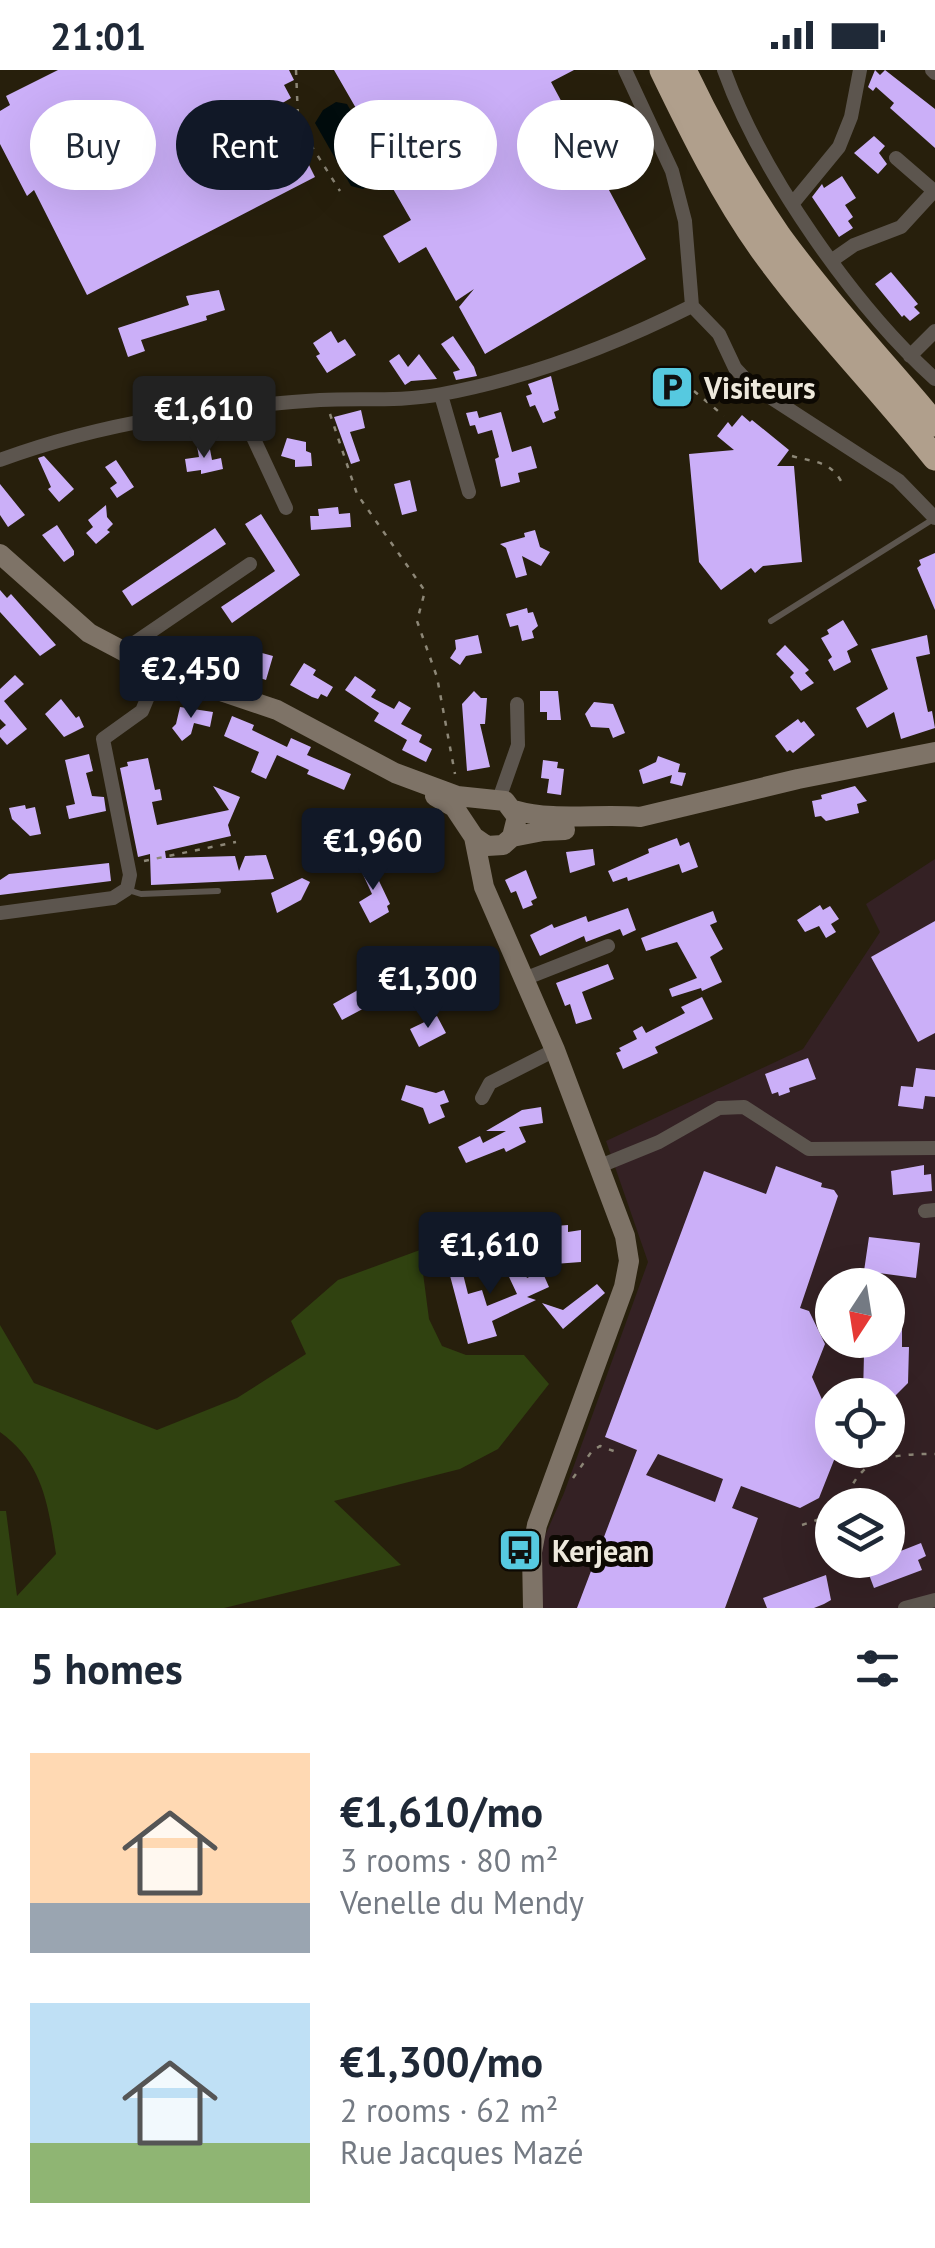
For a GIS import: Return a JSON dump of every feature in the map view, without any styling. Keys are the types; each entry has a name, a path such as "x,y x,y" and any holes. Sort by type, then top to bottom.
{"highway":[{"path":"662,70 717,179 761,248 819,324 935,458"},
{"path":"684,70 738,171 779,235 844,319 935,424"}],"street":[{"path":"625,70 672,171 685,220 692,306 719,334 735,368 750,384 898,480 935,518"},
{"path":"724,70 750,131 830,261 910,356 935,379"},
{"path":"793,203 838,147 851,117 860,70"},
{"path":"830,261 854,245 901,226 935,190 896,158"},
{"path":"0,460 62,438 143,418 322,400 440,394 500,380 627,338 692,306"},
{"path":"910,356 935,330"},
{"path":"440,394 469,492"},
{"path":"246,408 252,435 286,508"},
{"path":"1,557 89,632 120,652 159,670 277,710 454,807 487,846 543,832 610,828 798,778 935,752"},
{"path":"120,652 250,564"},
{"path":"0,913 113,898 127,890 128,864 103,739 142,711 159,670"},
{"path":"501,802 518,746 518,704"},
{"path":"396,773 457,796 501,802 543,818 640,817"},
{"path":"501,802 475,806 472,832 488,899 555,1050 626,1236 629,1261 624,1286 537,1525 532,1552 533,1608"},
{"path":"482,876 518,824 501,802"},
{"path":"524,979 608,946"},
{"path":"482,1098 490,1083 555,1050"},
{"path":"600,1166 660,1142 719,1108 744,1106 808,1149 935,1148"},
{"path":"905,1608 935,1600"}],"lane":[{"path":"771,621 935,518"},
{"path":"127,890 141,894 218,891"}],"path":[{"path":"296,70 298,118 340,191"},
{"path":"694,391 724,416"},
{"path":"322,400 357,494 425,591 417,620 437,677 452,748 457,796"},
{"path":"792,456 814,458 836,472 841,481"},
{"path":"128,864 236,842"},
{"path":"555,1476 571,1482 592,1451 600,1446 619,1453"},
{"path":"851,1488 863,1470 910,1454 935,1454"},
{"path":"802,1525 815,1519"}],"shaded area":[{"path":"334,103 334,156 315,123 323,110"},
{"path":"935,859 935,1608 530,1608 530,1569 564,1493 648,1262 606,1141 803,1049 880,932 866,904"}],"green space":[{"path":"420,1250 429,1319 442,1346 466,1355 524,1355 549,1384 498,1449 460,1469 334,1501 401,1565 224,1608 0,1608 0,1511 6,1511 17,1596 56,1554 46,1502 35,1471 0,1432 0,1325 34,1383 157,1430 237,1398 306,1354 291,1321 338,1280"}],"building":[{"path":"58,70 289,70 294,80 284,85 291,98 288,100 176,100 176,190 290,190 87,295 34,190 27,196 0,144 0,111 10,105 6,96"},
{"path":"334,70 574,70 551,82 561,100 517,100 517,190 609,190 646,259 485,354 459,307 474,289 456,301 426,247 399,263 383,236 411,220 394,190 497,190 497,100 351,100"},
{"path":"875,70 880,75 885,70 935,109 935,148 890,108 894,103 876,87 873,91 868,87"},
{"path":"874,136 885,146 879,153 887,164 878,174 854,153"},
{"path":"842,176 856,198 845,205 853,217 848,221 853,228 839,237 812,197 822,184 824,188"},
{"path":"891,272 918,304 914,307 920,313 910,321 902,317 875,284"},
{"path":"219,290 225,310 206,316 207,320 141,340 145,351 128,357 118,328 189,305 186,296"},
{"path":"331,331 338,343 345,339 356,355 327,373 313,343"},
{"path":"453,336 477,376 456,380 453,372 460,370 441,344"},
{"path":"399,354 408,367 419,354 437,379 405,385 389,361"},
{"path":"551,376 559,410 554,412 556,418 543,423 535,405 530,407 526,396 532,394 528,384"},
{"path":"361,410 365,428 350,432 360,461 351,464 334,417"},
{"path":"477,411 479,418 501,412 512,452 531,446 537,468 518,473 520,482 501,487 492,430 478,434 475,425 470,426 466,413"},
{"path":"742,415 789,450 777,466 794,466 802,562 763,566 755,573 751,568 721,590 699,562 689,454 734,450 717,436 728,422 732,427"},
{"path":"287,438 306,442 312,466 295,467 295,460 281,456"},
{"path":"209,444 212,460 221,458 223,469 201,474 201,470 187,472 185,459 199,457 197,446"},
{"path":"44,456 74,489 59,502 48,489 51,487 38,458"},
{"path":"116,460 134,487 117,498 110,488 117,483 105,467"},
{"path":"410,480 417,511 402,515 394,484"},
{"path":"0,484 25,515 8,527 0,515"},
{"path":"106,505 107,517 113,524 96,544 86,533 93,527 88,520"},
{"path":"338,507 339,514 350,513 351,527 311,530 310,516 319,516 318,509"},
{"path":"261,514 300,575 232,623 221,607 275,571 245,524"},
{"path":"57,525 74,551 64,562 42,535"},
{"path":"215,528 226,544 132,606 122,591"},
{"path":"535,530 540,547 550,552 541,566 522,556 527,575 516,578 506,548 500,544"},
{"path":"935,553 935,610 917,568 921,565 919,560"},
{"path":"0,590 7,598 11,594 56,645 40,656 0,612"},
{"path":"527,608 528,613 533,612 538,626 532,631 534,638 522,641 518,625 510,627 506,614"},
{"path":"843,620 858,645 847,651 851,662 834,671 828,660 832,657 821,638"},
{"path":"478,635 482,653 466,656 460,665 450,658 456,649 455,640"},
{"path":"927,635 930,654 916,657 935,728 901,739 894,712 867,728 856,708 888,689 871,649"},
{"path":"785,645 809,670 805,673 814,683 801,691 790,677 794,673 776,654"},
{"path":"262,653 273,656 266,680 240,672 245,656 260,660"},
{"path":"304,663 316,670 313,675 333,687 327,697 321,694 318,699 290,685"},
{"path":"15,675 24,684 4,701 27,729 7,745 0,737 0,730 6,725 0,719 0,689"},
{"path":"355,676 376,690 371,697 394,709 399,701 411,708 401,724 422,735 419,742 432,749 426,762 402,750 407,740 374,721 379,713 345,690"},
{"path":"474,691 487,698 485,724 480,724 490,767 467,771 462,704"},
{"path":"540,691 558,691 561,720 547,720 547,712 540,712"},
{"path":"61,699 76,718 79,716 84,727 64,737 45,714"},
{"path":"594,702 613,704 625,733 613,738 609,728 591,727 585,714"},
{"path":"180,707 213,712 210,727 194,723 191,734 182,741 172,728"},
{"path":"232,716 287,747 291,738 311,747 307,755 351,774 344,790 277,755 266,779 251,772 259,752 224,736"},
{"path":"798,719 815,735 793,753 787,752 775,736"},
{"path":"89,754 93,771 86,773 92,796 104,797 106,811 69,819 66,806 75,804 65,760"},
{"path":"658,756 680,764 678,772 686,773 682,786 670,783 672,775 643,784 639,770 656,762"},
{"path":"148,758 155,790 160,789 162,800 152,802 157,825 229,810 213,786 240,797 228,825 231,836 165,851 166,858 235,856 239,871 245,856 266,855 274,879 151,885 150,854 138,857 120,768 128,766 127,762"},
{"path":"543,760 558,762 557,768 564,769 561,795 547,793 549,779 541,778"},
{"path":"855,786 867,801 857,804 859,813 826,821 815,817 812,801"},
{"path":"25,805 26,809 35,807 41,834 30,836 12,819 9,808"},
{"path":"677,838 680,846 689,842 698,867 682,873 679,864 613,882 608,871"},
{"path":"593,849 595,865 570,873 566,852"},
{"path":"354,855 370,862 390,904 389,912 370,923 359,902 372,894"},
{"path":"109,863 111,881 0,895 0,880 9,874"},
{"path":"526,870 537,898 531,901 533,905 523,909 516,891 511,893 505,880"},
{"path":"302,878 310,882 301,900 277,913 271,893"},
{"path":"820,905 823,910 830,906 839,919 831,924 836,932 826,938 819,926 805,932 797,920"},
{"path":"628,908 636,930 623,936 620,929 586,942 584,936 540,956 530,935 552,924 554,928 586,916 588,922"},
{"path":"713,911 717,922 710,925 723,949 710,957 722,982 672,997 669,989 697,978 677,942 646,951 641,938"},
{"path":"935,921 935,1033 918,1042 871,957"},
{"path":"608,964 614,979 582,992 592,1019 576,1024 570,1004 565,1006 556,983"},
{"path":"365,986 374,1003 342,1020 333,1004"},
{"path":"702,997 713,1019 655,1047 658,1053 623,1069 616,1053 637,1039 633,1031 642,1026 646,1033 685,1013 681,1007"},
{"path":"437,1016 446,1033 419,1047 410,1029"},
{"path":"808,1058 816,1079 789,1088 790,1092 779,1096 778,1092 772,1094 765,1074"},
{"path":"916,1068 935,1070 935,1097 925,1096 923,1109 898,1106 901,1086 913,1087"},
{"path":"406,1085 436,1093 444,1090 449,1102 440,1105 445,1117 429,1124 423,1108 401,1100"},
{"path":"541,1107 543,1123 519,1127 526,1142 466,1163 458,1147 480,1136 483,1143 506,1131 486,1131 522,1110"},
{"path":"924,1165 924,1175 931,1174 932,1191 893,1195 891,1171"},
{"path":"776,1166 822,1183 821,1187 834,1190 838,1196 800,1308 809,1311 815,1323 815,1358 819,1358 812,1377 815,1468 831,1468 823,1488 815,1488 815,1500 800,1508 741,1486 732,1508 758,1518 725,1608 577,1608 637,1450 605,1437 704,1171 766,1194","holes":["658,1454 723,1479 715,1502 646,1475"]},
{"path":"568,1225 568,1232 581,1230 581,1262 554,1264 555,1226"},
{"path":"869,1237 920,1243 916,1278 905,1277 905,1268 864,1268"},
{"path":"456,1246 468,1294 482,1290 487,1306 517,1294 502,1262 517,1255 527,1278 542,1271 549,1287 527,1297 536,1300 492,1321 497,1336 468,1344 443,1249"},
{"path":"597,1284 605,1293 563,1329 542,1303 563,1310"},
{"path":"905,1347 909,1347 905,1386 905,1378 863,1378 864,1358 905,1358"},
{"path":"921,1543 926,1556 918,1560 922,1570 905,1576 905,1549"},
{"path":"827,1578 831,1600 814,1608 767,1608 763,1598"},
{"path":"870,1578 901,1578 874,1588"}],"place":[{"name":"Visiteurs","path":"672,387"},
{"name":"Kerjean","path":"520,1550"}]}
